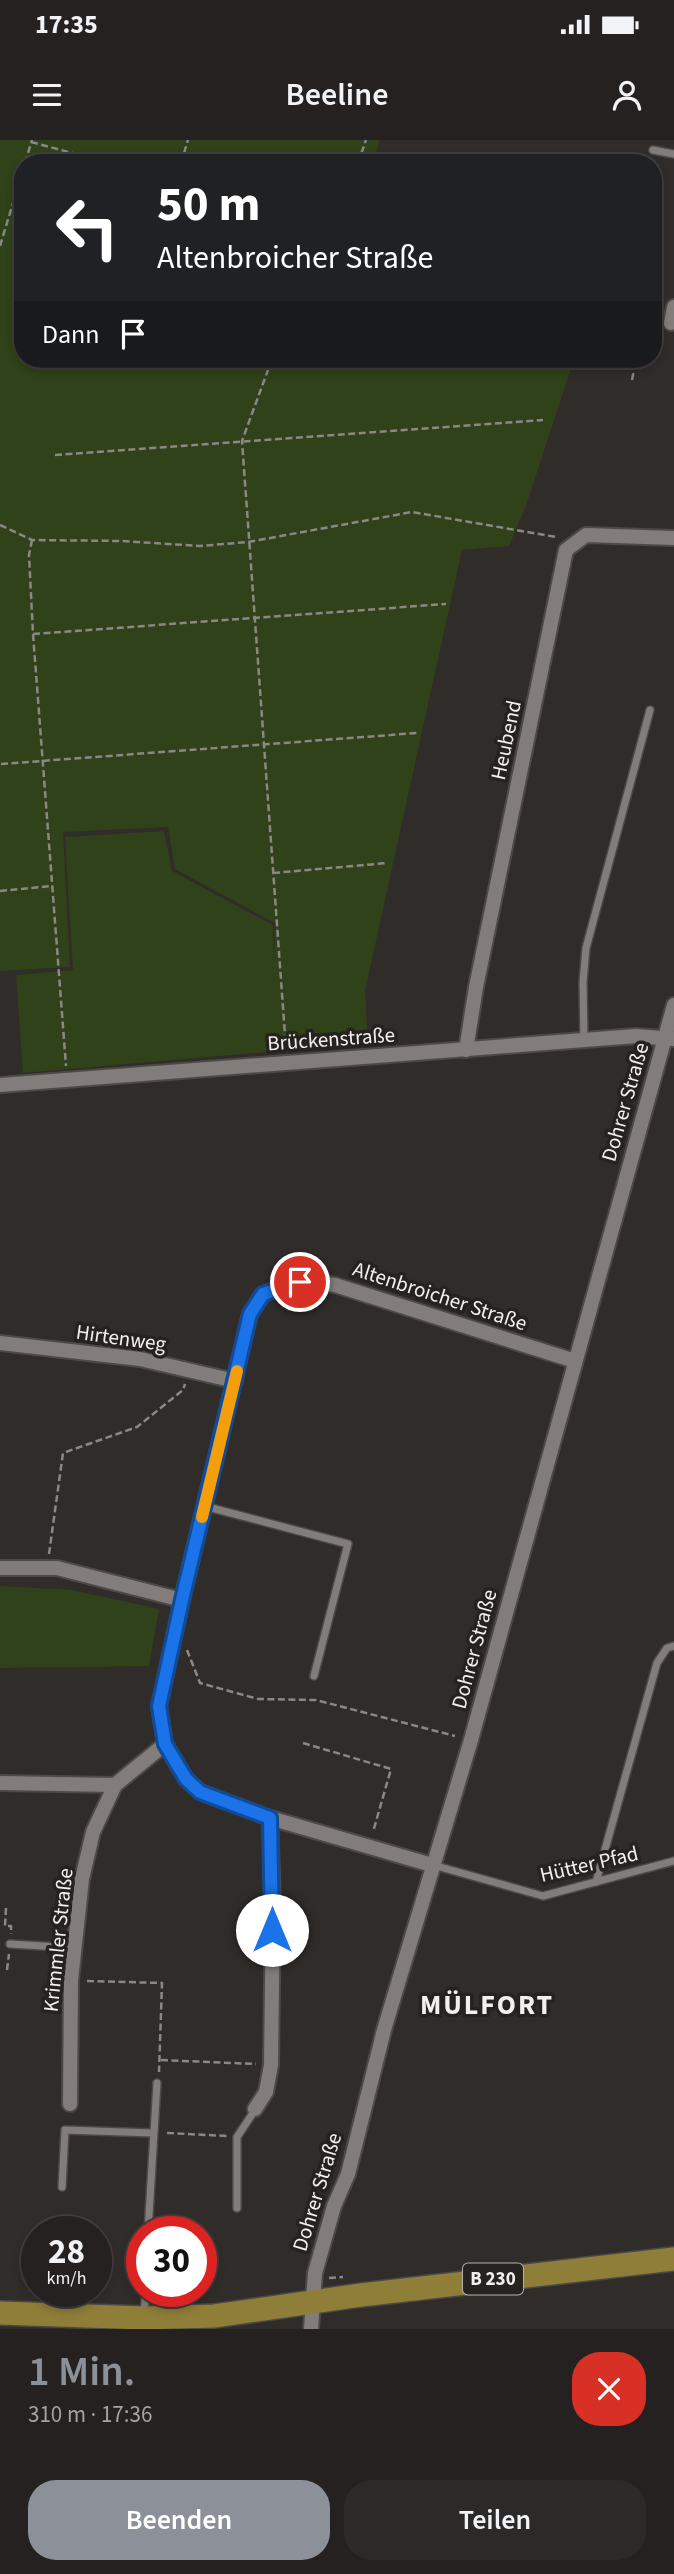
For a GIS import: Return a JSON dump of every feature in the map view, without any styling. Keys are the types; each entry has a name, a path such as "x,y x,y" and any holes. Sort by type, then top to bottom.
{"main road":[{"name":"B 230","path":"0,2313 144,2318 214,2316 313,2301 674,2259"}],"street":[{"path":"671,323 674,307"},
{"path":"577,540 586,535 612,534 674,538"},
{"name":"Heubend","path":"466,1050 476,987 566,550 577,540"},
{"name":"Dohrer Straße","path":"311,2329 315,2273 334,2206 348,2174 384,2030 471,1740 575,1361 669,1038 674,1005"},
{"name":"Brückenstraße","path":"0,1085 636,1036 669,1038"},
{"name":"Altenbroicher Straße","path":"432,1865 270,1818 200,1792 186,1779 165,1744 159,1706 250,1314 263,1294 300,1282 335,1285 575,1361"},
{"name":"Hirtenweg","path":"0,1343 140,1359 235,1381"},
{"path":"0,1568 57,1568 182,1600"},
{"name":"Krimmler Straße","path":"70,2104 71,1980 82,1879 93,1832 115,1785 165,1744"},
{"path":"0,1783 115,1785"},
{"path":"255,2109 266,2092 271,2064 273,1904 270,1818"}],"lane":[{"path":"653,150 674,154"},
{"path":"584,1040 583,982 586,948 650,710"},
{"path":"205,1506 348,1544 314,1675"},
{"path":"596,1882 657,1662 667,1648 674,1646"},
{"name":"Hütter Pfad","path":"432,1865 543,1896 674,1861"},
{"path":"10,1944 75,1948"},
{"path":"149,2216 157,2083"},
{"path":"237,2208 237,2137 255,2109"},
{"path":"62,2187 65,2130 153,2133"},
{"path":"144,2318 145,2307"}],"path":[{"path":"31,141 78,154"},
{"path":"0,246 14,200"},
{"path":"269,368 242,441 287,1063"},
{"path":"632,380 634,368"},
{"path":"55,455 543,420"},
{"path":"0,525 32,540 121,541 200,546 248,542 412,512 577,540"},
{"path":"32,540 29,555 33,634 67,1080"},
{"path":"33,634 446,604"},
{"path":"1,764 417,733"},
{"path":"273,873 387,863"},
{"path":"0,891 52,886"},
{"path":"48,1568 63,1453 136,1427 183,1390 188,1370"},
{"path":"177,1624 200,1684 258,1699 316,1700 471,1740"},
{"path":"303,1744 391,1769 368,1846"},
{"path":"71,1980 162,1983 161,2060 271,2064"},
{"path":"153,2133 237,2137"}],"green space":[{"path":"0,140 380,140 376,154 14,154 14,368 571,368 526,506 509,546 462,550 365,991 368,1043 23,1073 16,975 73,970 65,837 164,831 172,871 273,925 274,964 275,923 175,869 168,827 63,832 70,967 0,971"},
{"path":"0,1586 72,1590 159,1609 149,1666 0,1668"}],"slow traffic":[{"path":"202,1517 237,1371"}],"district":[{"name":"MÜLFORT","path":"487,2005"}],"route":[{"path":"272,1930 270,1818 200,1792 186,1779 165,1744 159,1706 250,1314 263,1294 300,1282"}]}
